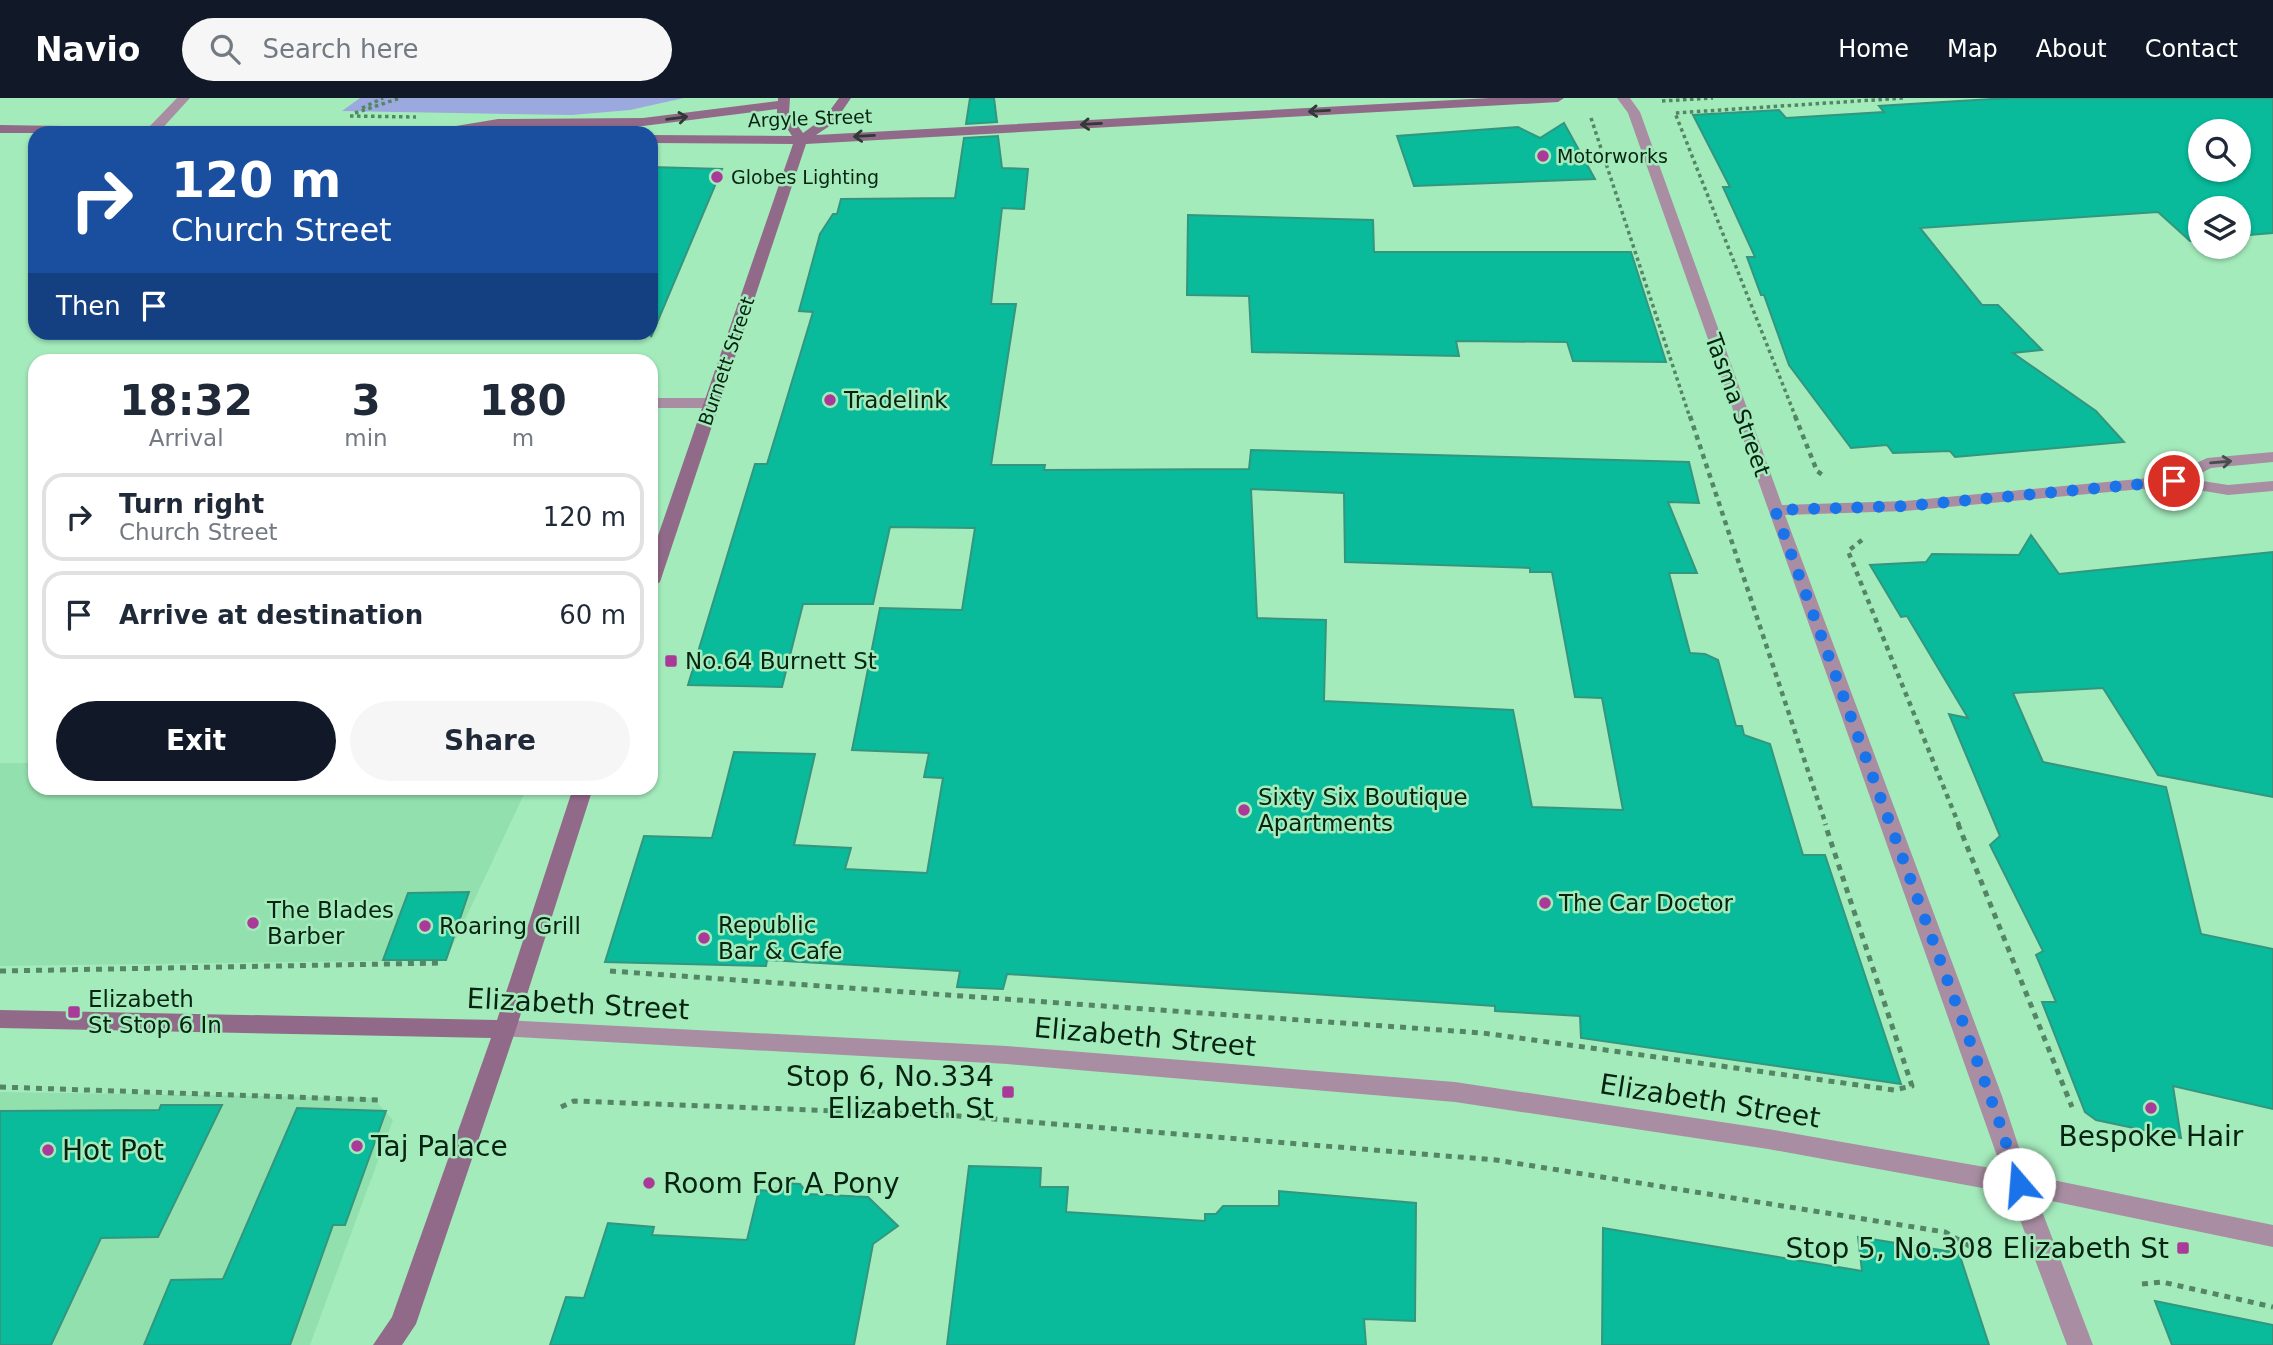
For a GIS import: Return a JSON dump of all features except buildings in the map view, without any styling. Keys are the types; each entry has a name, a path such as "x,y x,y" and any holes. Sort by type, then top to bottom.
{"main road":[{"path":"480,126 498,123 643,122 784,101 786,120 801,140 830,120 845,98"},
{"name":"Argyle Street","path":"658,139 801,140 1432,102 1558,98"},
{"path":"0,129 28,129"},
{"name":"Burnett Street","path":"658,561 801,140"},
{"path":"386,1345 404,1334 581,795"},
{"name":"Elizabeth Street","path":"0,1019 505,1028"}],"street":[{"path":"158,126 184,98"},
{"name":"Tasma Street","path":"1623,98 1634,112 1775,510 2080,1345"},
{"path":"658,403 712,403"},
{"path":"2174,481 2207,463 2273,457"},
{"path":"1775,510 1905,506 2174,481 2228,490 2273,486"},
{"name":"Elizabeth Street","path":"505,1028 1007,1055 1455,1092 1768,1139 2019,1184 2273,1236"}],"path":[{"path":"350,117 383,98"},
{"path":"355,113 400,98"},
{"path":"1829,479 1818,471 1675,113 1904,98"},
{"path":"610,971 967,994 1483,1033 1894,1090 1912,1086 1591,118"},
{"path":"1863,539 1848,551 2072,1107"},
{"path":"0,971 442,963"},
{"path":"0,1087 379,1100"},
{"path":"561,1107 574,1101 945,1115 1496,1160 1945,1231 1971,1247"},
{"path":"2142,1284 2162,1282 2273,1307"}],"shaded area":[{"path":"360,98 684,98 630,110 572,115 342,111"},
{"path":"0,763 28,763 28,795 524,795 446,960 0,966"},
{"path":"0,1092 373,1098 393,1120 310,1345 0,1345"}],"place":[{"name":"Motorworks","path":"1543,156"},
{"name":"Globes Lighting","path":"717,177"},
{"name":"Tradelink","path":"830,400"},
{"name":"No.64 Burnett St","path":"671,661"},
{"name":"Sixty Six Boutique Apartments","path":"1244,810"},
{"name":"The Car Doctor","path":"1545,903"},
{"name":"The Blades Barber","path":"253,923"},
{"name":"Roaring Grill","path":"425,926"},
{"name":"Republic Bar & Cafe","path":"704,938"},
{"name":"Elizabeth St Stop 6 In","path":"74,1012"},
{"name":"Stop 6, No.334 Elizabeth St","path":"1008,1092"},
{"name":"Bespoke Hair","path":"2151,1108"},
{"name":"Taj Palace","path":"357,1146"},
{"name":"Hot Pot","path":"48,1150"},
{"name":"Room For A Pony","path":"649,1183"},
{"name":"Stop 5, No.308 Elizabeth St","path":"2183,1248"}],"route":[{"path":"2019,1184 1998,1118 1775,510 1905,506 2174,481"}]}
